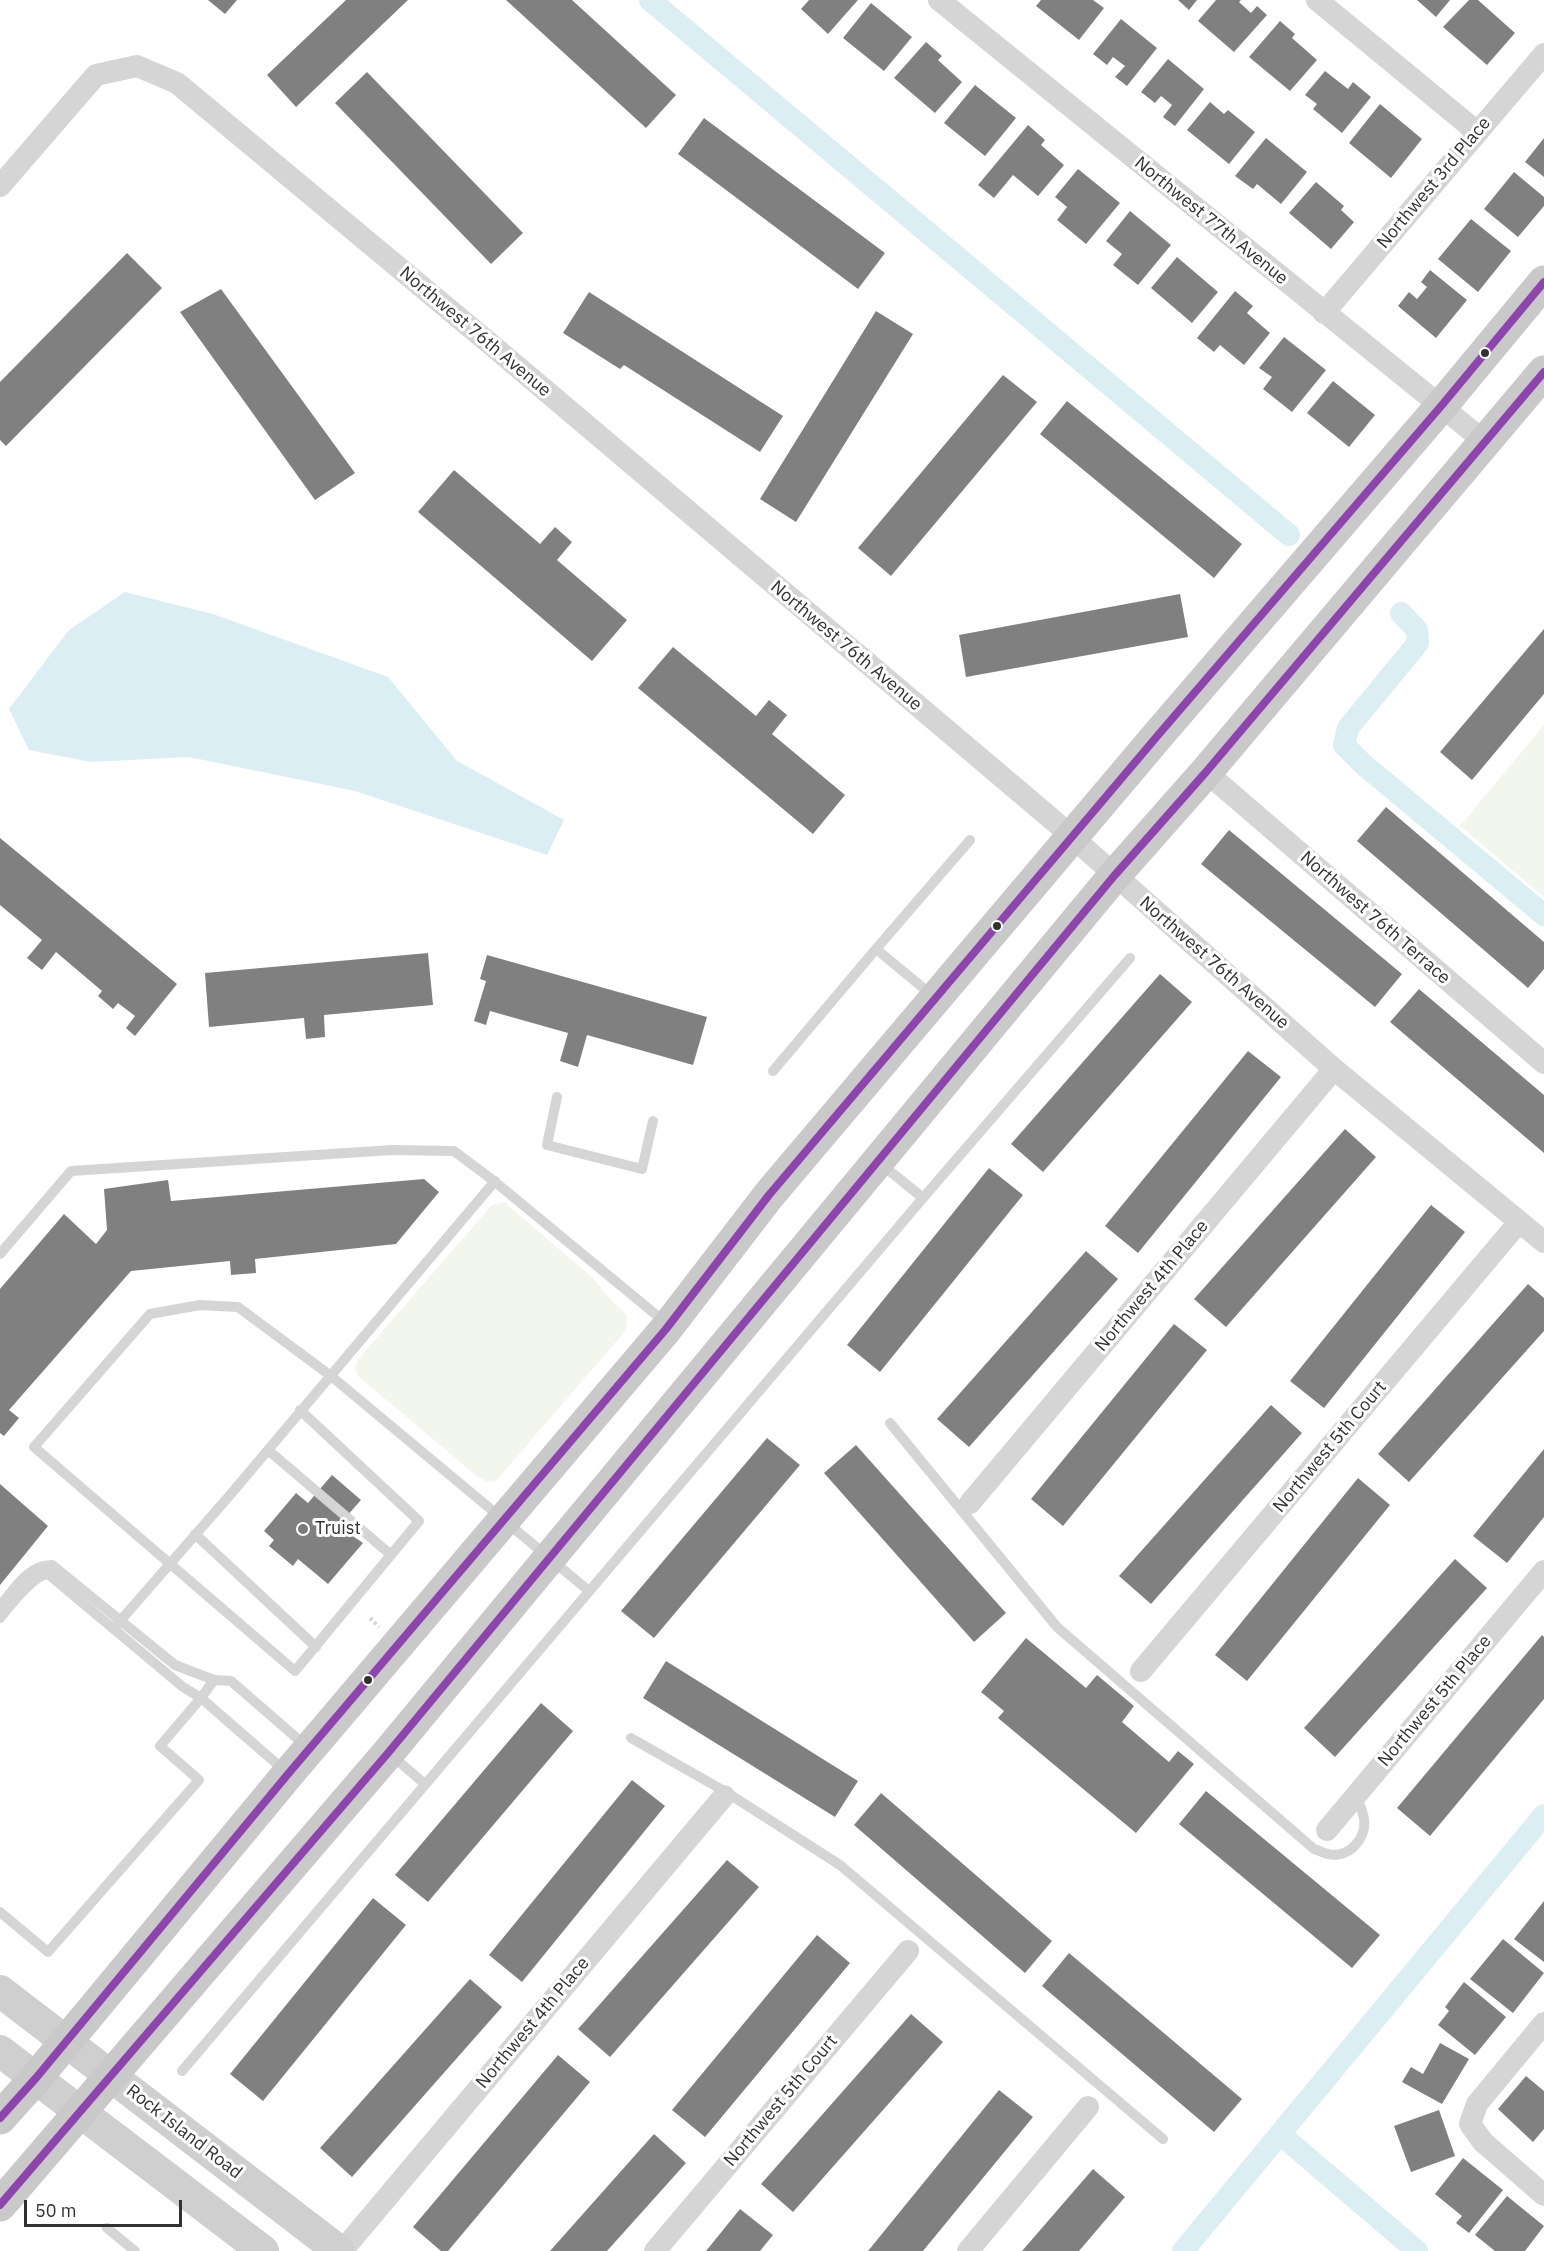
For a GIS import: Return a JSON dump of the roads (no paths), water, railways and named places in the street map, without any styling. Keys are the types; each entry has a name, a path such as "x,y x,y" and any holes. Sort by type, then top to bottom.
{"main road":[{"path":"0,2118 36,2078 309,1749 666,1329 769,1195 1442,405 1544,282"},
{"path":"0,2205 388,1753 1114,876 1206,772 1484,441 1540,386"},
{"name":"Rock Island Road","path":"0,1992 340,2251"},
{"path":"0,2051 263,2251"}],"street":[{"name":"Northwest 77th Avenue","path":"939,0 1484,441"},
{"path":"1317,0 1477,132"},
{"name":"Northwest 3rd Place","path":"1324,313 1544,54"},
{"name":"Northwest 76th Avenue","path":"0,186 96,75 137,66 177,83 494,347 1072,837 1334,1069 1544,1242"},
{"name":"Northwest 76th Terrace","path":"1206,772 1544,1063"},
{"name":"Northwest 4th Place","path":"967,1508 1334,1069"},
{"name":"Northwest 5th Court","path":"1136,1681 1519,1222"},
{"name":"Northwest 5th Place","path":"1327,1830 1544,1571"},
{"name":"Northwest 4th Place","path":"340,2251 725,1794"},
{"name":"Northwest 5th Court","path":"655,2251 915,1943"},
{"path":"1544,2023 1477,2104 1470,2124 1483,2142 1544,2194"},
{"path":"968,2251 1088,2107"}],"lane":[{"path":"773,1071 970,840"},
{"path":"876,949 935,999"},
{"path":"182,2071 923,1198 1130,958"},
{"path":"557,1097 547,1145 642,1169 653,1121"},
{"path":"0,1254 71,1171 392,1150 454,1150 668,1325"},
{"path":"878,1162 923,1198"},
{"path":"114,1628 331,1376 494,1181"},
{"path":"300,1410 419,1521 295,1671 34,1447 150,1314 200,1305 238,1307 331,1376 589,1591"},
{"path":"890,1423 967,1508 1057,1627 1136,1681 1314,1849 1329,1854 1340,1854 1350,1850 1360,1841 1365,1820 1356,1796"},
{"path":"268,1450 390,1554"},
{"path":"195,1534 316,1647"},
{"path":"0,1606 31,1571 40,1565 52,1565 175,1665 214,1680 231,1681 309,1749"},
{"path":"0,1618 33,1581 48,1574 183,1687 201,1698 288,1774"},
{"path":"0,1912 48,1952 199,1780 160,1746 214,1680"},
{"path":"631,1738 840,1865 915,1943 1102,2088 1163,2139"},
{"path":"388,1753 425,1784"},
{"path":"1088,2107 1102,2088"},
{"path":"107,2228 135,2251"}],"waterway":[{"path":"650,0 1289,535"},
{"path":"1401,613 1417,630 1418,643 1348,728 1344,745 1363,764 1544,915"},
{"path":"1183,2251 1544,1815"},
{"path":"1280,2134 1417,2251"}],"place":[{"name":"Truist","path":"303,1529"}]}
